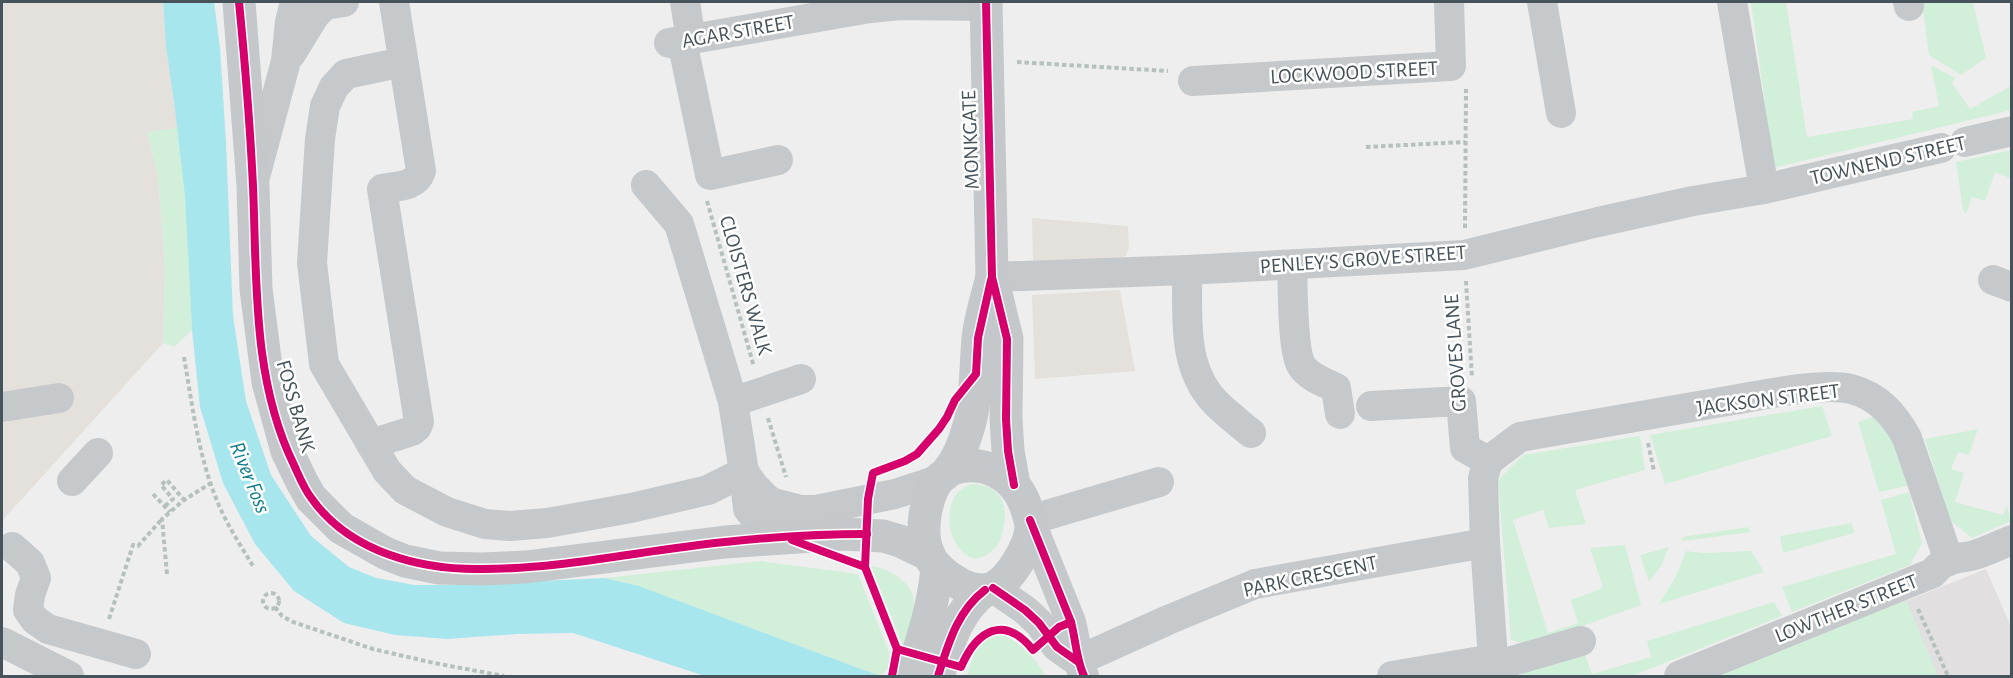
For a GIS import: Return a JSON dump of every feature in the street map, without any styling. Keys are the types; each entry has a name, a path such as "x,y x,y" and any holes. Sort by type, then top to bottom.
{"main road":[{"name":"FOSS BANK","path":"239,2 253,186 256,289 268,382 287,451 307,490 323,512 341,528 385,553 405,561 439,568 526,567 725,542 867,534 900,541 933,561"},
{"name":"MONKGATE","path":"986,4 992,277"},
{"path":"911,676 927,626 936,586 933,561 925,542 924,528 928,505 960,449 972,416 978,338 992,277"},
{"path":"992,277 1007,339 1006,419 1008,451 1014,485"},
{"path":"938,676 956,626 968,607 1007,576 1016,565 1031,529 1023,498 1014,485 994,469 970,465 944,475"},
{"path":"933,561 953,580 965,587 989,589"}],"street":[{"path":"253,186 286,61 290,22 296,2"},
{"path":"286,61 315,15 326,5 344,2"},
{"path":"371,444 412,431 419,422 381,189 414,183 419,179 421,171 394,2"},
{"path":"685,2 680,41 710,175 778,160"},
{"name":"LOCKWOOD STREET","path":"1193,81 1451,66 1449,2"},
{"path":"1542,2 1561,113"},
{"path":"1732,2 1764,189"},
{"name":"AGAR STREET","path":"680,41 870,5 986,4"},
{"path":"403,62 346,74 334,87 325,106 319,150 312,263 324,364 387,471 405,490 447,512 485,524 510,526 547,523 631,508 708,490 744,472"},
{"name":"TOWNEND STREET","path":"1764,189 2012,131"},
{"path":"646,185 679,224 688,261 733,402 744,472 746,502 750,514 758,522 787,538"},
{"name":"PENLEY'S GROVE STREET","path":"992,277 1187,270 1464,255 1640,213 1764,189"},
{"path":"1292,265 1296,347 1301,366 1315,378 1336,388 1340,414"},
{"path":"1187,270 1189,342 1195,372 1215,402 1251,433"},
{"path":"733,402 801,379"},
{"name":"JACKSON STREET","path":"1488,461 1520,437 1763,395 1828,387 1849,388 1880,402 1900,425 1907,438 1949,561"},
{"path":"2,407 59,398"},
{"path":"1371,406 1461,401 1465,448 1488,461 1483,478 1485,543 1495,667"},
{"path":"72,481 98,453"},
{"path":"744,472 770,502 801,510 816,510 895,494 944,475"},
{"path":"1080,669 1071,622 1030,520 1159,482"},
{"path":"708,490 746,502"},
{"name":"LOWTHER STREET","path":"1679,676 1933,573 1938,566 1955,557 1972,556 2012,540"},
{"name":"PARK CRESCENT","path":"1080,669 1168,620 1255,584 1485,543"},
{"path":"12,546 30,563 36,578 28,610 35,620 48,628 136,654"},
{"path":"989,589 1025,610 1057,647 1080,669"},
{"path":"1392,676 1495,667 1581,641"},
{"path":"2,642 69,676"}],"path":[{"path":"986,60 1177,71 1193,81"},
{"path":"1366,147 1465,142"},
{"path":"183,357 198,444 211,483 222,512 253,566"},
{"path":"165,506 173,499 161,485 167,480 184,500"},
{"path":"101,644 134,545 138,546 162,519 184,500 211,483"},
{"path":"153,494 170,512"},
{"path":"162,519 167,574"},
{"path":"1908,583 1948,676"},
{"path":"268,593 278,596 278,604 275,607 268,608 264,605 264,598 268,593"},
{"path":"275,607 282,616 293,622 365,646 434,663 504,676"}],"shaded area":[{"path":"2,2 163,2 166,46 178,128 147,132 158,175 165,269 163,343 2,521"},
{"path":"1032,218 1128,226 1129,248 1126,256 1099,262 1033,263"},
{"path":"1120,290 1135,371 1035,379 1032,295"},
{"path":"1986,569 2011,627 2011,676 1718,676"}],"green space":[{"path":"1751,2 1786,2 1807,137 1913,119 1912,112 1939,106 1931,65 1955,78 1952,83 1970,109 2009,87 2011,88 2011,110 1774,168"},
{"path":"1922,2 1973,2 1986,58 1961,75 1929,55"},
{"path":"178,128 185,197 192,330 174,347 163,343 165,269 158,175 147,132"},
{"path":"2011,150 2011,179 1995,172 1985,201 1972,197 1966,214 1963,210 1956,162"},
{"path":"1822,406 1832,436 1665,484 1650,435"},
{"path":"1876,416 1892,435 1907,486 1879,492 1858,422"},
{"path":"1978,429 1969,455 1958,452 1951,469 1964,473 1955,502 2003,515 2007,505 2011,521 1972,538 1950,520 1925,439"},
{"path":"1640,436 1645,470 1575,490 1586,524 1549,528 1543,510 1513,520 1548,633 1578,623 1571,600 1603,588 1590,548 1625,545 1641,605 1530,645 1511,640 1498,480 1523,455"},
{"path":"971,484 981,485 995,492 1000,497 1005,512 1005,521 998,544 988,554 975,559 966,555 959,548 950,530 949,519 953,499 960,490"},
{"path":"1909,492 1922,543 1910,565 1792,612 1782,587 1896,554 1881,500"},
{"path":"1852,523 1854,533 1783,553 1780,536"},
{"path":"1749,527 1750,532 1683,541 1682,537"},
{"path":"1669,547 1661,566 1649,582 1640,555"},
{"path":"1686,551 1704,553 1751,551 1764,572 1659,604 1677,574"},
{"path":"761,561 858,574 891,657 888,669 880,676 639,586 604,578"},
{"path":"871,566 894,574 911,590 914,606 905,644 902,644"},
{"path":"1906,600 1938,676 1718,676"},
{"path":"1774,602 1782,616 1632,676 1520,676 1521,670 1583,649 1592,674 1651,657 1647,641"},
{"path":"1003,635 1028,652 1045,676 967,676 974,654 982,643 994,636"}],"water":[{"name":"River Foss","path":"163,2 214,2 220,48 226,143 233,316 246,401 271,475 311,536 349,567 376,578 415,585 604,578 639,586 880,676 705,676 573,633 447,639 395,635 344,623 294,591 255,544 223,483 200,407 192,330 185,197 166,46"}],"cycle path":[{"path":"239,2 253,186 259,328 270,399 280,432 304,487 328,517 366,545 388,554 435,566 482,569 543,566 743,540 867,534"},
{"path":"986,2 992,277 1007,339 1006,419 1008,451 1014,485"},
{"path":"892,676 897,649 865,567 868,499 873,473 917,454 939,429 955,400 976,374 978,338 991,280"},
{"path":"1030,520 1071,622 1084,676"},
{"path":"792,540 865,567"},
{"path":"993,588 1025,610 1039,623 1057,647 1077,661"},
{"path":"938,676 960,618 975,598 985,590"},
{"path":"897,649 961,667 975,644 992,631 1012,632 1033,650 1059,627 1071,622"}]}
